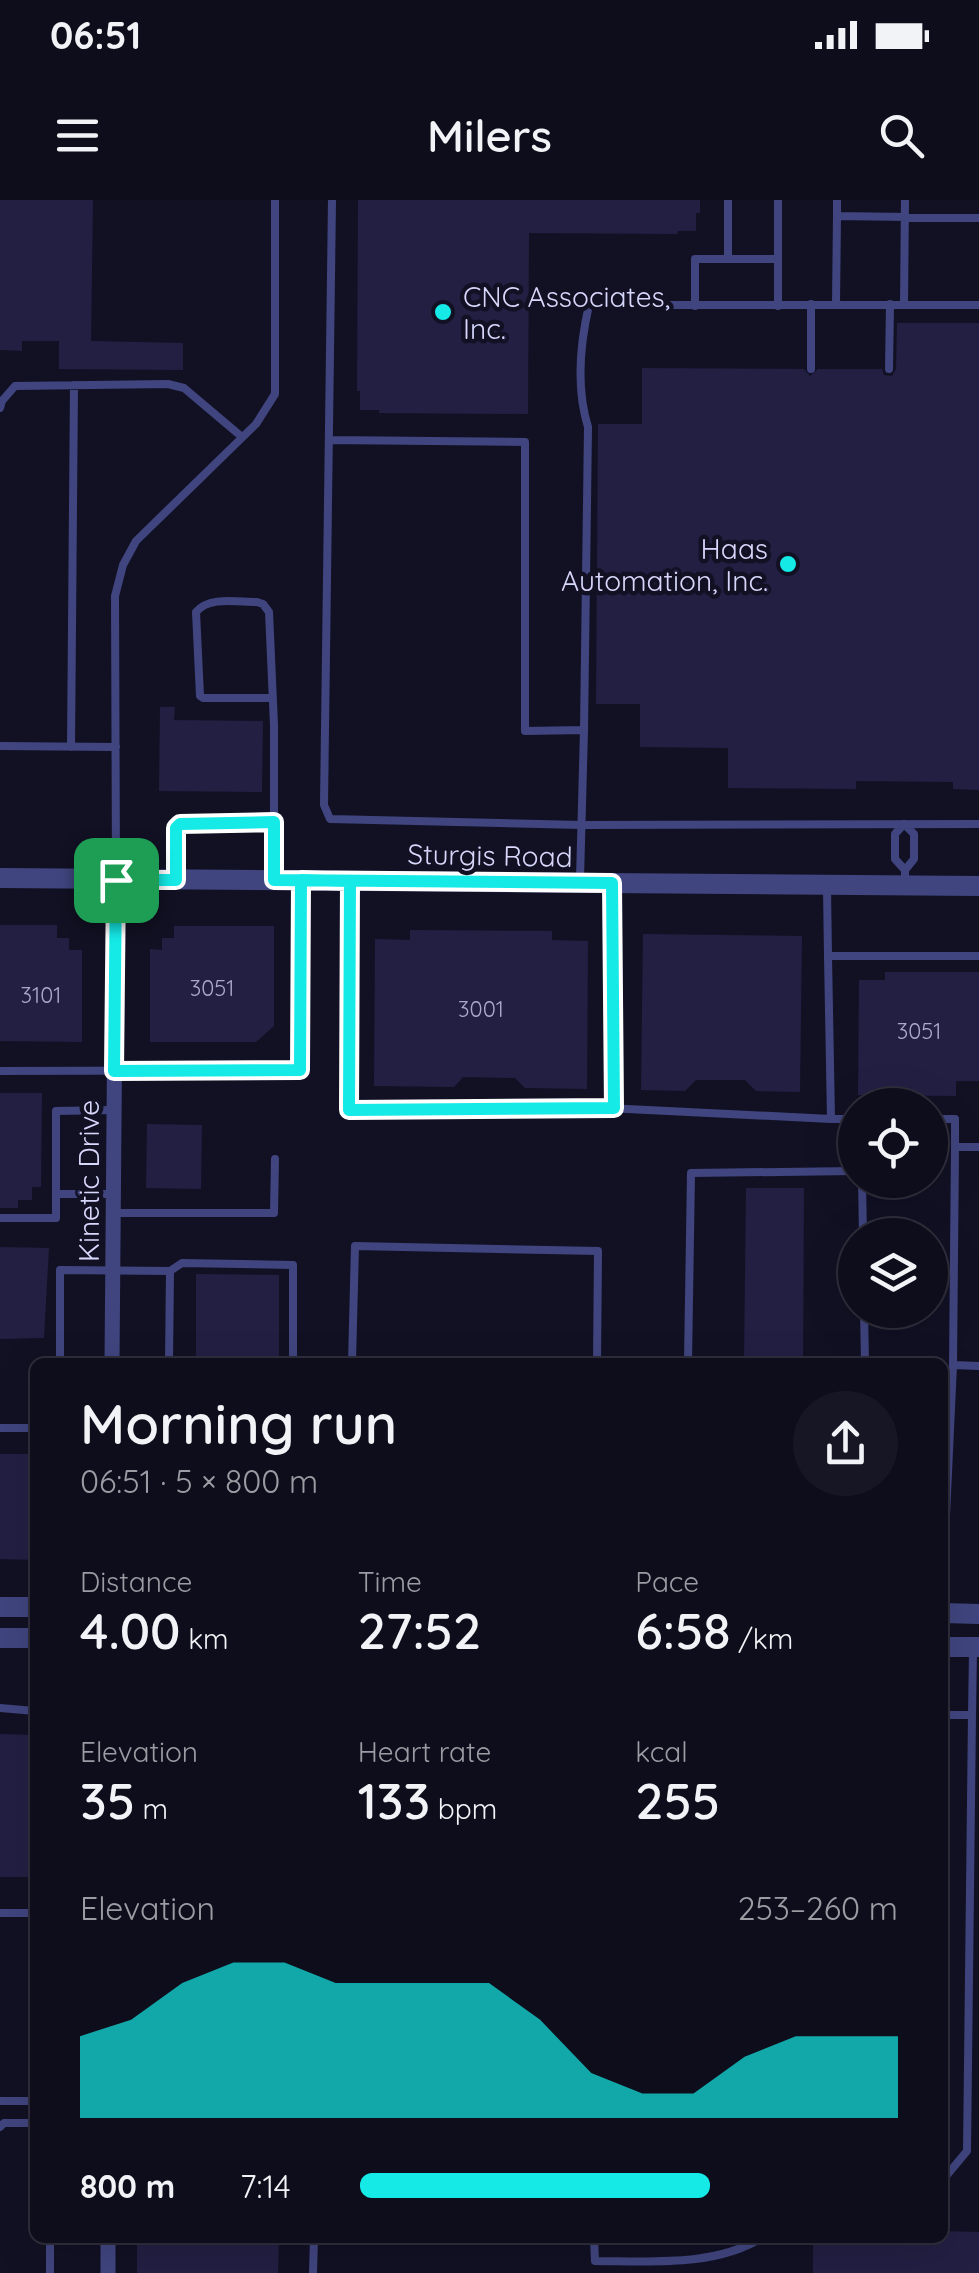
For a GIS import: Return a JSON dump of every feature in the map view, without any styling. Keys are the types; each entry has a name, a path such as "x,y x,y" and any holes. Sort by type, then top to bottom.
{"street":[{"name":"Sturgis Road","path":"0,878 827,885 906,878 979,886"},
{"name":"Kinetic Drive","path":"112,1358 116,880"},
{"path":"0,1607 30,1607"},
{"path":"948,1614 979,1614"},
{"path":"0,1638 30,1638"},
{"path":"948,1647 976,1647"},
{"path":"108,2243 108,2273"}],"lane":[{"path":"116,880 115,596 123,565 136,541 242,437 274,394 275,200"},
{"path":"332,200 324,805 330,820 582,825 979,824"},
{"path":"728,200 728,258"},
{"path":"778,200 778,306"},
{"path":"836,304 837,200"},
{"path":"904,304 905,200"},
{"path":"836,216 979,218"},
{"path":"696,306 696,258 778,258"},
{"path":"811,369 812,304"},
{"path":"890,304 890,369"},
{"path":"580,884 588,427 582,408 582,336 589,305 979,304"},
{"path":"0,408 15,386 168,384 184,388 242,437"},
{"path":"71,747 74,385"},
{"path":"329,440 526,442 525,731 584,730"},
{"path":"271,698 200,696 196,612 199,607 212,602 257,602 267,607 271,698 274,880"},
{"path":"0,746 116,747"},
{"path":"176,880 176,828 180,824 274,822"},
{"path":"904,824 914,834 914,859 906,878"},
{"path":"904,824 896,834 895,858 906,878"},
{"path":"0,1071 300,1070 301,880"},
{"path":"350,881 349,1110 614,1108 838,1119"},
{"path":"612,883 614,1108"},
{"path":"827,885 832,1119"},
{"path":"828,956 979,956"},
{"path":"0,1218 56,1218 56,1111 114,1110"},
{"path":"948,1119 955,1119 953,1365 948,1460"},
{"path":"955,1147 979,1146"},
{"path":"114,1213 274,1214 275,1159"},
{"path":"688,1358 691,1173 838,1172"},
{"path":"56,1194 113,1194"},
{"path":"352,1358 354,1246 598,1250 597,1358"},
{"path":"60,1358 60,1270 170,1271 182,1263 292,1265 292,1358"},
{"path":"169,1358 170,1271"},
{"path":"864,1328 865,1358"},
{"path":"953,1365 979,1366"},
{"path":"0,1428 30,1428"},
{"path":"948,2174 966,2151 976,1647"},
{"path":"0,1708 30,1711"},
{"path":"948,1715 972,1715"},
{"path":"0,1913 30,1913"},
{"path":"0,2101 30,2101"},
{"path":"0,2127 4,2122 30,2122"},
{"path":"50,2243 50,2273"},
{"path":"313,2273 314,2243"},
{"path":"594,2243 595,2261 720,2254 753,2243"}],"building":[{"path":"0,200 93,200 91,341 183,343 183,370 59,369 59,341 22,341 22,351 0,350"},
{"name":"CNC Associates, Inc.","path":"358,200 700,200 700,213 696,213 696,231 677,234 529,233 528,414 379,413 360,410 357,391"},
{"name":"Haas Automation, Inc.","path":"897,323 979,323 979,790 953,789 953,782 856,781 856,789 728,788 728,748 640,747 640,704 596,704 598,424 642,424 642,368 804,369 810,376 818,369 882,369 884,375 892,376 896,369"},
{"path":"160,707 175,707 174,720 263,721 262,792 159,791"},
{"path":"0,925 57,925 57,938 69,938 69,950 82,950 82,1042 0,1041"},
{"path":"174,926 274,926 274,1026 256,1042 150,1042 150,949 162,950 162,938 174,938"},
{"path":"410,930 552,931 552,940 588,941 587,1089 525,1088 515,1078 463,1077 454,1087 374,1086 375,939 410,940"},
{"path":"643,934 802,936 800,1092 756,1091 745,1080 696,1080 685,1091 641,1090"},
{"path":"885,972 979,972 979,1081 956,1081 956,1096 948,1096 948,1088 858,1088 859,980 885,980"},
{"path":"0,1093 42,1093 41,1187 32,1187 32,1200 18,1200 18,1208 0,1208"},
{"path":"147,1124 202,1125 201,1189 146,1188"},
{"path":"746,1188 804,1188 803,1358 744,1358"},
{"path":"0,1247 49,1248 44,1338 0,1339"},
{"path":"196,1274 279,1275 279,1358 196,1358"},
{"path":"0,1454 30,1454 30,1560 0,1559"},
{"path":"0,1734 30,1735 30,1877 0,1877"},
{"path":"948,2231 979,2232 979,2273 813,2273 813,2243 948,2243"},
{"path":"137,2243 279,2243 278,2273 137,2273"}],"place":[{"name":"CNC Associates, Inc.","path":"443,312"},
{"name":"Haas Automation, Inc.","path":"788,564"}],"route":[{"path":"116,880 114,1071 300,1070 301,880 350,881 349,1110 614,1108 612,883 580,884 458,882 301,880 274,880 274,822 180,824 176,828 176,880 116,880"}]}
